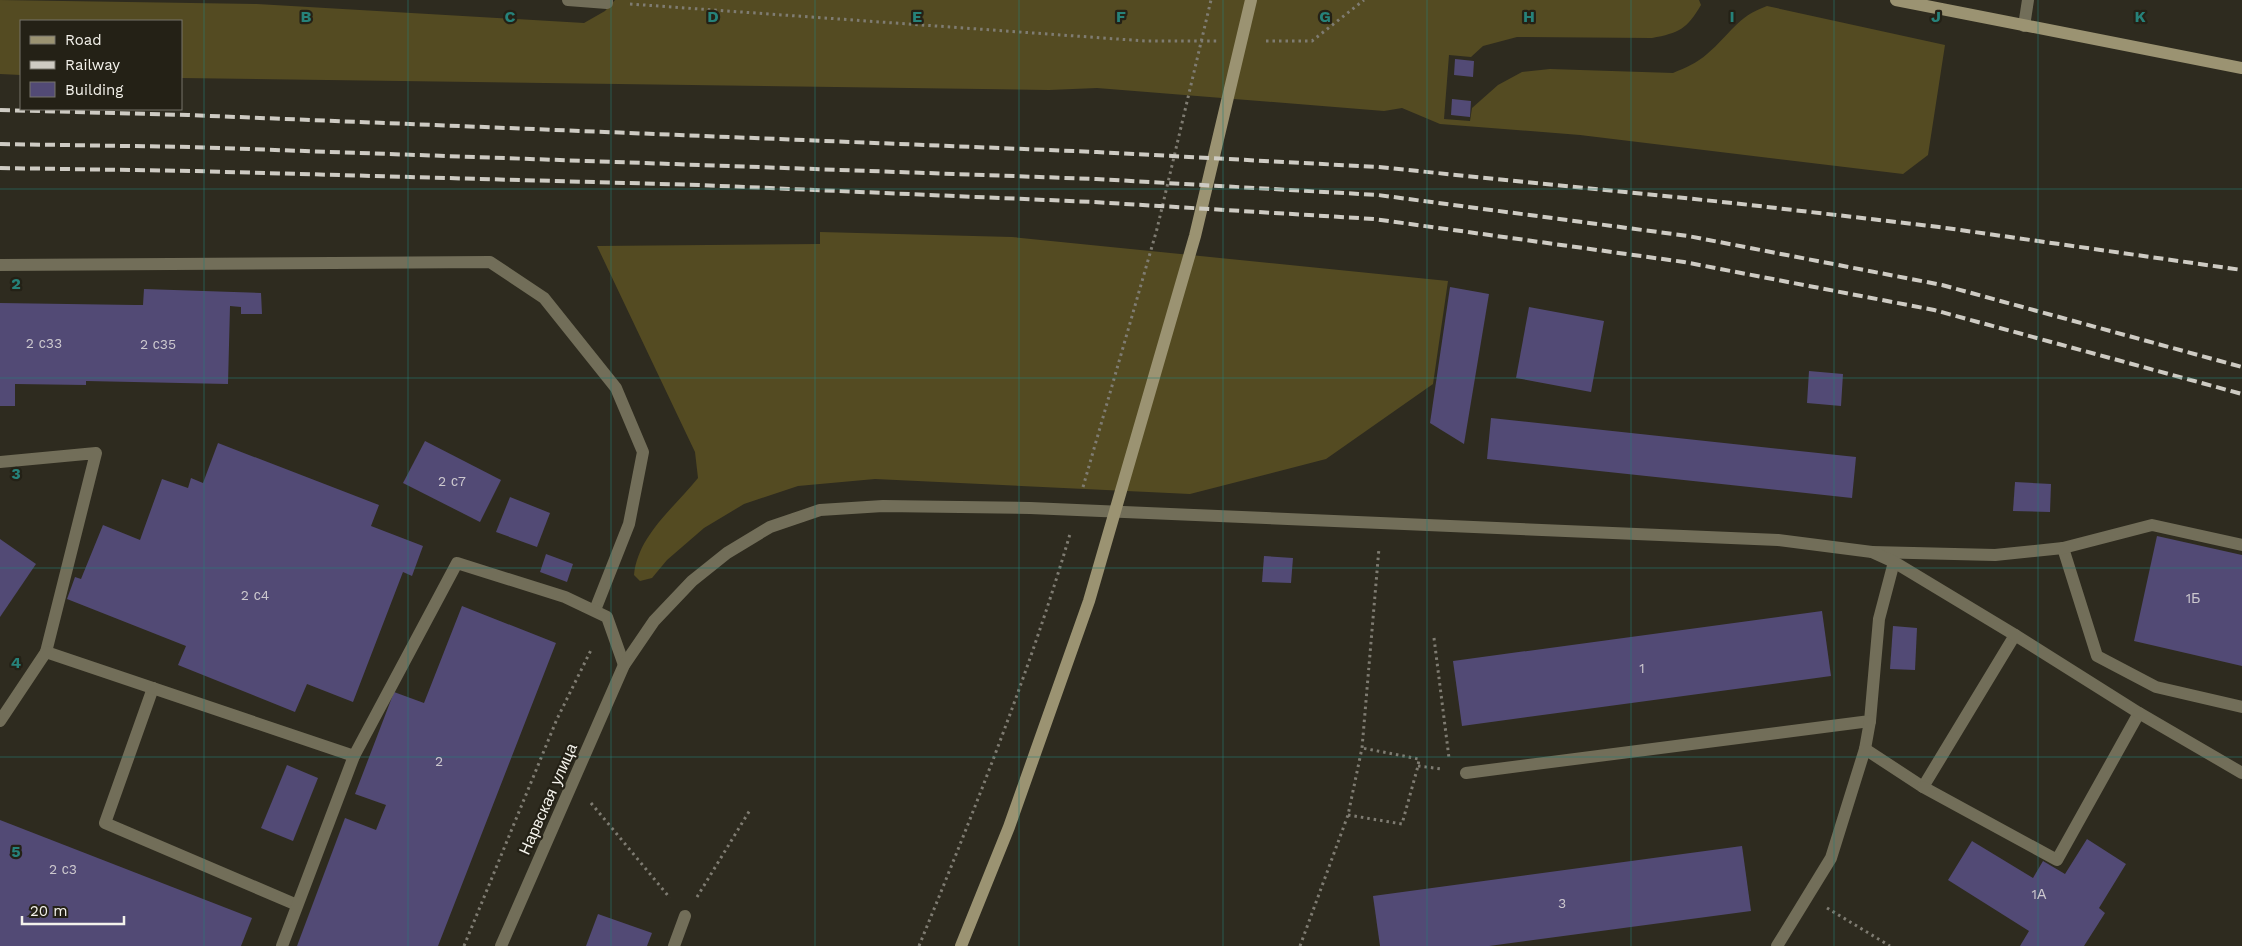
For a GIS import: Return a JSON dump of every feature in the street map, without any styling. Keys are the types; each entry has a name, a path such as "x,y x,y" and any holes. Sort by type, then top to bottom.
{"street":[{"path":"568,0 607,1"},
{"path":"960,946 1009,827 1090,601 1195,236 1251,0"},
{"path":"1896,0 2242,68"},
{"path":"2024,26 2028,0"},
{"path":"0,265 490,262 544,298 616,388 643,452 629,524 594,610"},
{"path":"0,462 96,453 46,652 0,721"},
{"name":"Нарвская улица","path":"501,946 624,665 654,621 692,581 726,553 770,526 820,510 883,506 1050,509 1778,540 1872,552"},
{"path":"1872,552 1995,555 2063,548 2152,525 2242,545"},
{"path":"2063,548 2097,656 2156,687 2242,707"},
{"path":"1872,552 1894,562 2015,634 2139,713 2242,773"},
{"path":"1778,946 1831,858 1865,749 1870,721 1879,619 1894,562"},
{"path":"282,946 354,756 457,563 565,597 607,617 624,665"},
{"path":"1923,786 2015,634"},
{"path":"46,652 354,756"},
{"path":"152,688 105,822 297,905"},
{"path":"1865,749 1923,786 2056,860 2139,713"},
{"path":"1466,773 1870,721"},
{"path":"674,946 685,916"}],"path":[{"path":"1082,491 1157,229 1212,0"},
{"path":"1263,41 1312,41 1364,0"},
{"path":"607,1 1145,41 1224,41"},
{"path":"919,946 974,811 1052,594 1071,529"},
{"path":"1300,946 1348,815 1362,748 1379,546"},
{"path":"464,946 557,719 607,617"},
{"path":"1434,638 1450,761"},
{"path":"1348,815 1402,824 1418,766 1419,759 1362,748"},
{"path":"591,803 685,916 750,810"},
{"path":"1808,897 1890,946"}],"shaded area":[{"path":"0,0 257,4 584,23 605,11 615,0 1699,0 1701,5 1686,25 1676,32 1652,38 1517,37 1483,46 1471,57 1449,55 1444,119 1470,121 1472,108 1498,85 1522,72 1550,69 1673,73 1699,60 1748,15 1767,6 1945,45 1928,155 1903,174 1580,135 1440,124 1402,108 1384,111 1097,88 1049,90 182,78 182,20 20,20 20,75 0,74"},
{"path":"820,232 1012,237 1448,281 1433,384 1326,459 1190,494 875,479 798,486 744,504 704,528 667,560 652,578 640,581 634,575 642,547 658,523 698,478 695,452 597,246 820,244"}],"building":[{"path":"1455,59 1474,61 1473,77 1454,75"},
{"path":"1452,99 1471,101 1470,117 1451,115"},
{"path":"1450,287 1489,294 1464,444 1430,423"},
{"path":"144,289 261,293 262,314 241,314 241,307 230,306 228,384 86,381 86,385 15,384 15,406 0,406 0,303 143,305"},
{"path":"1529,307 1604,321 1591,392 1516,378"},
{"path":"1809,371 1843,374 1841,406 1807,403"},
{"path":"1491,418 1856,457 1852,498 1487,459"},
{"path":"425,441 501,480 480,522 403,483"},
{"path":"218,443 379,505 371,526 423,546 412,576 403,572 353,702 307,684 295,712 178,665 186,646 67,599 75,577 81,579 103,525 140,540 162,479 188,488 191,478 203,483"},
{"path":"2015,482 2051,484 2050,512 2013,511"},
{"path":"510,497 550,513 537,547 496,532"},
{"path":"2157,536 2242,555 2242,666 2134,641"},
{"path":"0,539 36,564 0,617"},
{"path":"546,554 573,564 567,582 540,572"},
{"path":"1264,556 1293,558 1291,583 1262,582"},
{"path":"462,606 556,643 438,946 297,946 345,818 376,830 386,805 355,794 394,692 424,703"},
{"path":"1822,611 1831,676 1462,726 1453,661"},
{"path":"1893,626 1917,628 1915,670 1890,669"},
{"path":"287,765 318,778 293,841 261,828"},
{"path":"0,820 252,918 241,946 0,946"},
{"path":"2087,839 2126,864 2099,908 2105,913 2084,946 2020,946 2029,931 1948,880 1972,841 2033,878 2043,861 2065,874"},
{"path":"1742,846 1751,911 1489,946 1380,946 1373,896"},
{"path":"598,914 652,933 647,946 586,946"}],"railway":[{"path":"0,110 188,115 1097,152 1378,167 1733,203 1939,227 2242,270"},
{"path":"0,144 191,147 1096,179 1378,195 1688,236 1942,285 2242,367"},
{"path":"0,168 193,171 699,185 1093,202 1374,219 1684,262 1934,310 2242,394"}]}
